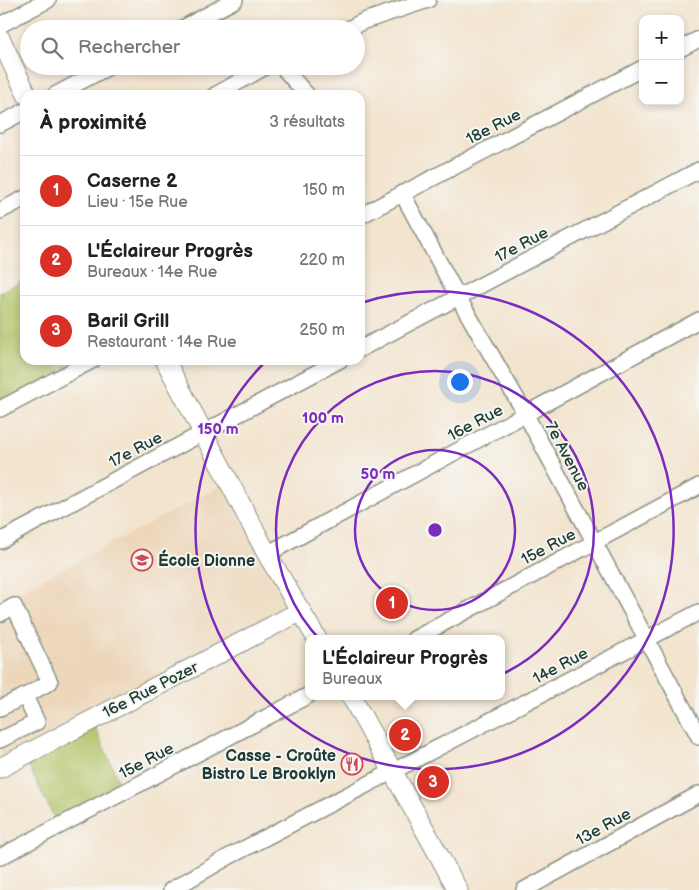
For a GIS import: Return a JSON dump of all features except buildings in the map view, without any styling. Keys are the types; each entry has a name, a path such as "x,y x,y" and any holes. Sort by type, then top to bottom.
{"main road":[{"path":"0,38 25,90"},
{"path":"167,365 267,554 315,635"},
{"name":"16e Rue Pozer","path":"0,768 301,611"},
{"path":"353,700 458,890"}],"street":[{"path":"0,25 48,0"},
{"path":"198,20 235,0"},
{"path":"365,22 428,0"},
{"path":"684,47 699,39"},
{"name":"18e Rue","path":"365,212 639,70"},
{"path":"64,90 93,75"},
{"path":"224,90 251,75"},
{"path":"290,75 303,90"},
{"path":"0,124 20,114"},
{"name":"17e Rue","path":"365,347 699,170"},
{"name":"7e Avenue","path":"402,193 458,297 526,415 699,737"},
{"path":"0,212 20,201"},
{"name":"16e Rue","path":"267,554 699,320"},
{"path":"0,409 84,365"},
{"name":"17e Rue","path":"0,541 331,365"},
{"name":"15e Rue","path":"421,635 699,486"},
{"path":"0,614 14,606 50,682 0,708"},
{"name":"14e Rue","path":"171,890 230,856 699,612"},
{"path":"0,740 37,722 25,696"},
{"name":"15e Rue","path":"0,857 305,697"},
{"name":"13e Rue","path":"524,890 699,794"}],"shaded area":[{"path":"229,482 301,611 0,769 0,601"}],"green space":[{"path":"20,282 20,365 73,365 0,404 0,292"},
{"path":"91,718 122,789 56,821 23,755"}],"place":[{"name":"École Dionne","path":"142,560"},
{"name":"Caserne 2","path":"392,603"},
{"name":"L'Éclaireur Progrès","path":"405,735"},
{"name":"Casse - Croûte Bistro Le Brooklyn","path":"352,764"},
{"name":"Baril Grill","path":"433,782"}]}
